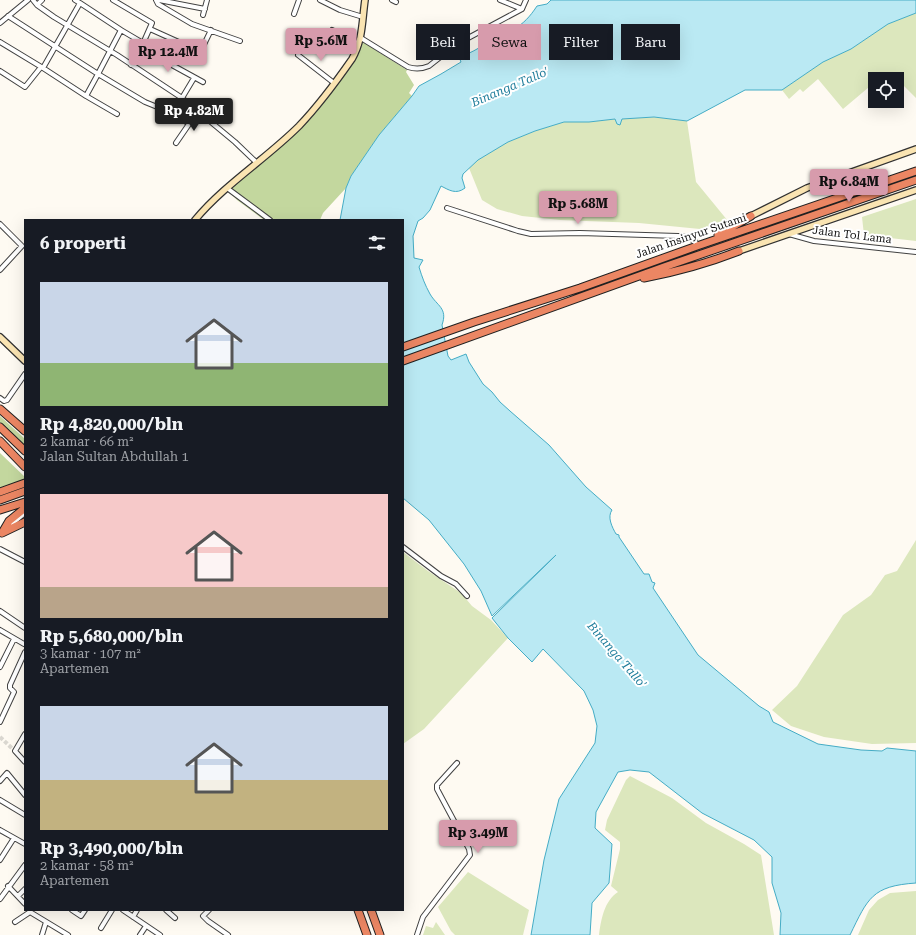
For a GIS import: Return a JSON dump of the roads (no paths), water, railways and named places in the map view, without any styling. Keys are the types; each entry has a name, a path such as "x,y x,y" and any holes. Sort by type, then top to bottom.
{"highway":[{"name":"Jalan Insinyur Sutami","path":"404,347 474,322 580,288 700,244 916,171"},
{"name":"Jalan Insinyur Sutami","path":"404,361 621,282 916,180"},
{"path":"700,244 751,216"},
{"path":"621,282 673,272 721,258 739,251"},
{"path":"0,409 24,430"},
{"path":"0,428 24,450"},
{"path":"0,441 24,467"},
{"path":"0,446 13,455"},
{"path":"0,492 24,483"},
{"path":"0,500 24,491"},
{"path":"0,510 24,502"},
{"path":"1,534 9,521 24,509"},
{"path":"1,534 24,522"},
{"path":"358,911 367,935"},
{"path":"371,911 380,935"}],"street":[{"path":"0,23 28,0"},
{"path":"33,0 37,5 182,98 235,142 257,163"},
{"path":"37,5 42,0"},
{"path":"75,0 143,43"},
{"path":"113,0 152,24 131,65"},
{"path":"157,0 205,9"},
{"path":"157,0 158,4 192,24 240,42"},
{"path":"203,15 207,0"},
{"path":"294,14 299,0"},
{"path":"320,0 328,2 348,13 363,17"},
{"path":"196,219 203,210 227,188 298,126 321,101 352,59 360,41 365,0"},
{"path":"502,0 522,8"},
{"path":"332,30 360,41 409,68 414,69 426,67 457,44 522,8 526,0"},
{"path":"0,71 25,87 42,68 56,47 80,3"},
{"path":"8,16 98,74 145,102 177,116 189,124"},
{"path":"150,29 201,52"},
{"path":"86,96 121,30"},
{"path":"196,62 211,30"},
{"path":"0,42 117,114"},
{"path":"141,48 203,82"},
{"path":"298,55 334,83"},
{"path":"182,98 194,78"},
{"path":"176,143 198,111"},
{"path":"751,216 807,188 916,149"},
{"path":"227,188 269,219"},
{"path":"739,251 916,190"},
{"path":"447,208 510,229 531,234 573,233 678,236 690,239 700,244"},
{"path":"0,224 22,247 0,270"},
{"name":"Jalan Tol Lama","path":"787,234 814,240 916,252"},
{"path":"0,337 24,359"},
{"path":"0,398 4,401 7,400 24,375"},
{"path":"1,534 24,514"},
{"path":"404,548 441,576 456,584 467,596"},
{"path":"0,549 24,561"},
{"path":"0,611 24,627"},
{"path":"0,630 24,644"},
{"path":"0,667 14,639"},
{"path":"0,722 14,692 10,688 10,685 24,654"},
{"path":"24,736 15,751 24,761"},
{"path":"417,935 423,917 470,854 437,789 437,785 457,763"},
{"path":"0,781 7,773 24,793"},
{"path":"0,800 24,815"},
{"path":"0,830 24,843"},
{"path":"0,860 14,838"},
{"path":"0,899 8,886 24,866"},
{"path":"8,886 24,903"},
{"path":"18,896 24,890"},
{"path":"15,922 30,911 68,935"},
{"path":"74,911 81,916 84,911"},
{"path":"101,928 111,911"},
{"path":"124,911 160,935"},
{"path":"133,917 136,911"},
{"path":"167,911 175,918"},
{"path":"208,911 203,916 228,935"},
{"path":"42,935 46,922"},
{"path":"140,935 146,926"},
{"path":"218,935 221,930"}],"water":[{"name":"Binanga Tallo'","path":"551,0 916,0 916,13 888,24 851,49 823,62 782,90 745,90 687,121 654,117 622,119 620,125 617,124 615,119 589,122 564,122 535,131 508,142 478,160 463,174 462,178 465,188 462,190 450,190 441,186 430,210 418,221 413,236 414,258 423,260 419,267 424,281 430,294 443,311 444,315 442,325 448,356 451,360 466,354 469,362 483,384 500,402 549,445 586,487 612,510 610,519 616,534 619,535 644,574 649,574 652,582 655,583 653,588 698,655 759,706 769,712 773,722 818,744 861,750 882,751 887,748 916,751 916,883 890,887 873,896 867,903 850,935 780,935 781,913 772,883 772,857 754,840 702,813 649,772 630,770 618,772 596,812 595,828 612,844 609,883 592,903 590,935 531,935 544,860 559,799 595,743 597,726 593,710 584,691 543,649 532,662 508,638 492,618 556,555 492,616 481,591 464,564 429,520 404,499 404,219 340,219 346,188 351,176 379,135 419,86 461,62 460,60 470,60 470,53 478,49 478,60 541,60 541,24 521,24 532,14 537,6 547,4"}],"tunnel":[{"path":"0,737 15,751"}]}
